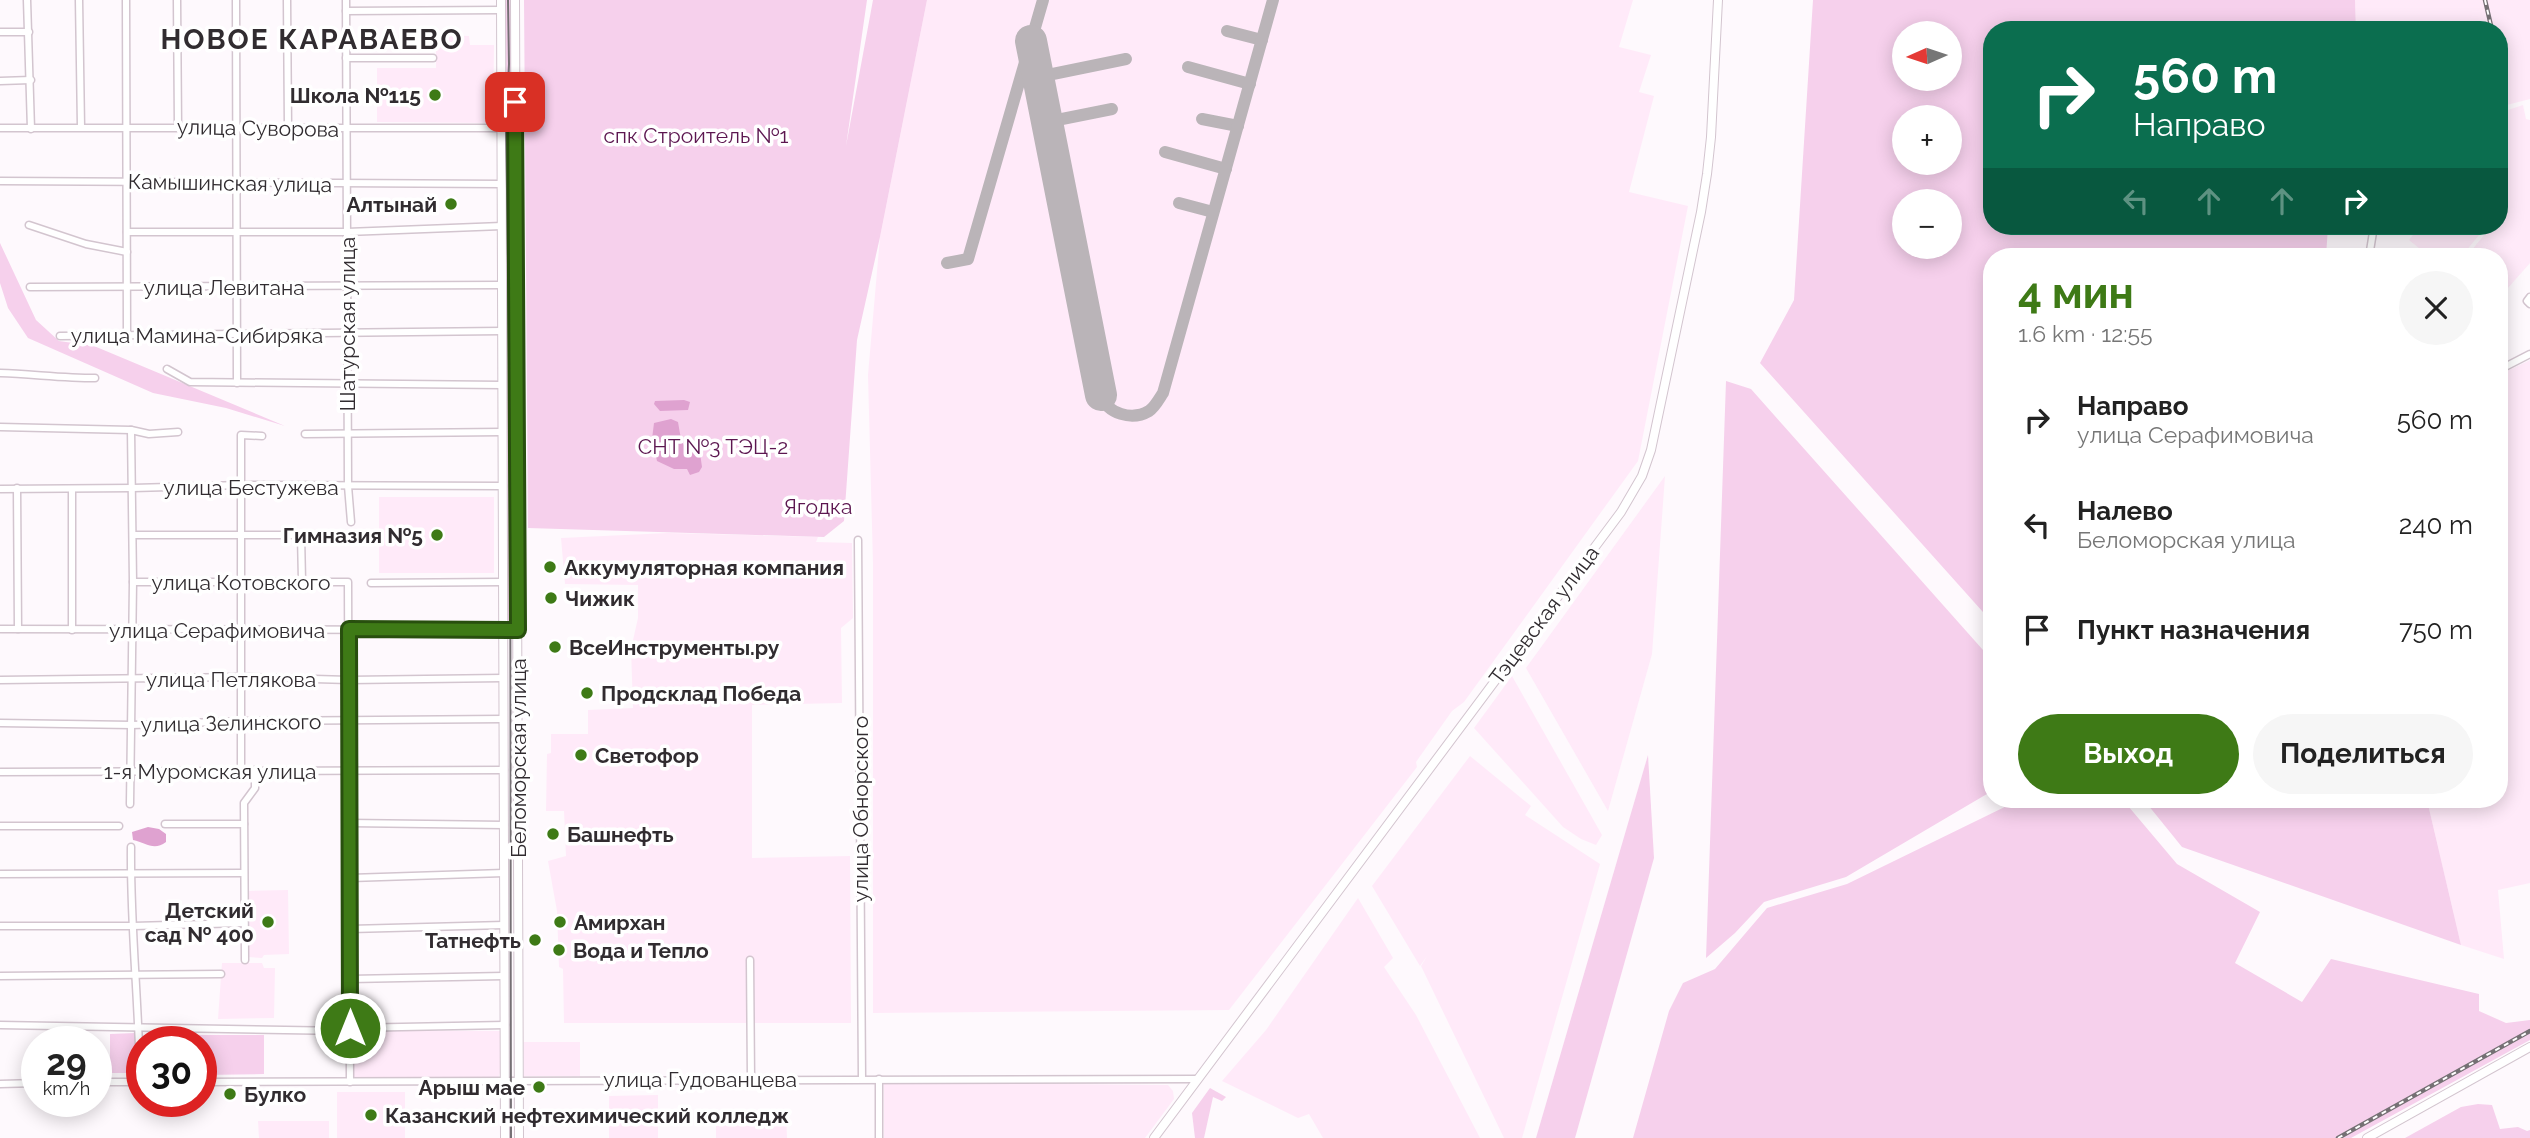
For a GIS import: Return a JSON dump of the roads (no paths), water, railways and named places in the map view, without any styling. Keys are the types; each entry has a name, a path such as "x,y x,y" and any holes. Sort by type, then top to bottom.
{"main road":[{"name":"Беломорская улица","path":"501,0 505,1138"},
{"name":"Беломорская улица","path":"515,0 519,1138"},
{"name":"Тэцевская улица","path":"1154,1138 1621,512 1642,476 1651,450 1701,212 1711,137 1718,0"},
{"path":"504,859 519,859"},
{"path":"2367,1138 2530,1047"}],"street":[{"path":"27,0 31,129"},
{"path":"79,0 81,127"},
{"path":"126,0 127,335"},
{"path":"177,0 178,127"},
{"path":"236,0 237,383"},
{"path":"287,0 288,128"},
{"name":"Шатурская улица","path":"346,0 348,486 351,522"},
{"path":"346,11 501,10"},
{"path":"0,32 29,32"},
{"path":"346,58 433,58"},
{"path":"0,81 31,80"},
{"name":"улица Суворова","path":"0,128 516,128"},
{"name":"Камышинская улица","path":"0,181 502,184"},
{"path":"29,225 86,244 127,252"},
{"path":"127,232 347,232 502,226"},
{"name":"улица Левитана","path":"30,287 502,285"},
{"name":"улица Мамина-Сибиряка","path":"60,336 502,331"},
{"path":"2508,365 2530,354"},
{"path":"167,369 190,383 502,385"},
{"path":"0,373 95,379"},
{"path":"0,427 131,430 149,434 178,432"},
{"path":"130,804 131,629 134,582 131,430"},
{"path":"305,434 502,432"},
{"path":"241,770 241,435 262,436"},
{"name":"улица Бестужева","path":"0,489 241,485 503,486"},
{"path":"17,488 18,629"},
{"path":"72,489 72,630"},
{"path":"133,535 301,535 302,581"},
{"name":"улица Обнорского","path":"858,540 862,1079"},
{"name":"улица Котовского","path":"134,582 348,582 349,629"},
{"path":"371,583 503,582"},
{"name":"улица Серафимовича","path":"0,629 518,630"},
{"path":"349,629 350,1082"},
{"name":"улица Петлякова","path":"0,680 503,678"},
{"name":"улица Зелинского","path":"0,723 503,719"},
{"path":"244,960 244,803 255,788 255,770"},
{"name":"1-я Муромская улица","path":"0,772 504,770"},
{"path":"349,823 504,825"},
{"path":"165,824 244,824"},
{"path":"0,826 119,826"},
{"path":"131,847 134,976 139,1026"},
{"path":"0,874 244,873"},
{"path":"350,878 504,873"},
{"path":"0,926 244,923"},
{"path":"350,929 504,925"},
{"path":"750,960 751,1079"},
{"path":"0,976 222,974"},
{"path":"350,979 505,976"},
{"path":"0,1025 126,1028"},
{"path":"217,1029 346,1031 350,1028 505,1025"},
{"path":"879,1079 879,1138"},
{"name":"улица Гудованцева","path":"217,1082 1198,1079"},
{"path":"0,1084 21,1083"}],"tram line":[{"path":"508,0 506,128 510,507 511,1138"}],"railway":[{"path":"2485,0 2490,21"},
{"path":"2338,1138 2530,1031"}],"place":[{"name":"Школа №115","path":"435,95"},
{"name":"Алтынай","path":"451,204"},
{"name":"Гимназия №5","path":"437,535"},
{"name":"Аккумуляторная компания","path":"550,567"},
{"name":"Чижик","path":"551,598"},
{"name":"ВсеИнструменты.ру","path":"555,647"},
{"name":"Продсклад Победа","path":"587,693"},
{"name":"Светофор","path":"581,755"},
{"name":"Башнефть","path":"553,834"},
{"name":"Детский сад № 400","path":"268,922"},
{"name":"Амирхан","path":"560,922"},
{"name":"Татнефть","path":"535,940"},
{"name":"Вода и Тепло","path":"559,950"},
{"name":"Арыш мае","path":"539,1087"},
{"name":"Булко","path":"230,1094"},
{"name":"Казанский нефтехимический колледж","path":"371,1115"}],"district":[{"name":"НОВОЕ КАРАВАЕВО","path":"312,39"}],"park label":[{"name":"спк Строитель №1","path":"696,135"},
{"name":"СНТ №3 ТЭЦ-2","path":"713,446"},
{"name":"Ягодка","path":"818,506"}]}
